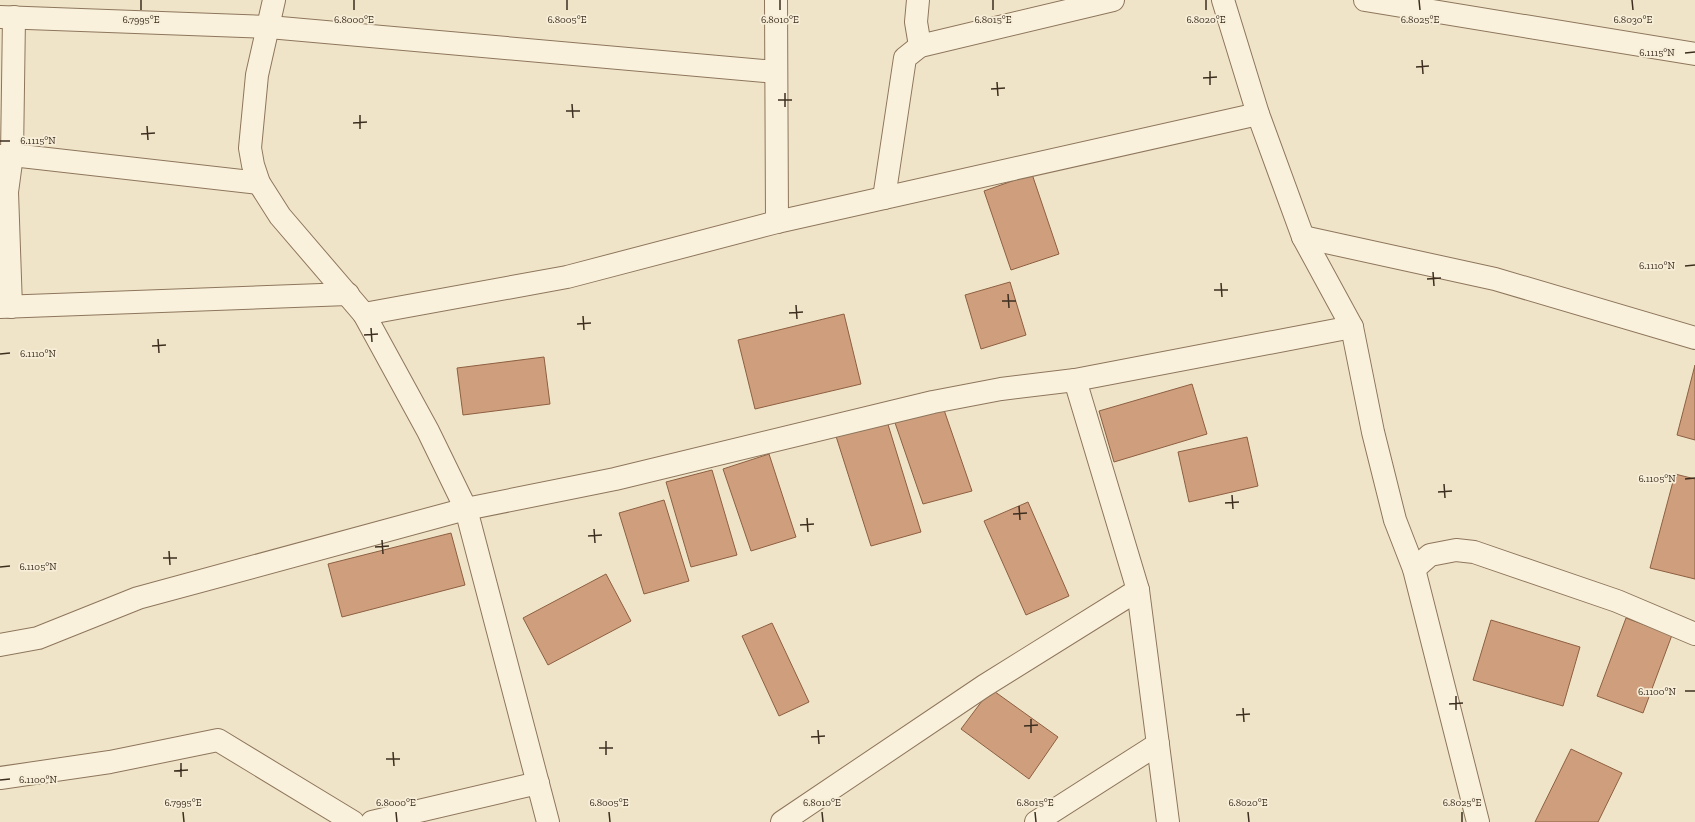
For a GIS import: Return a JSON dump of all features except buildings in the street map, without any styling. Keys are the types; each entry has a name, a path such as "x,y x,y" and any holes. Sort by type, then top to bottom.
{"street":[{"path":"274,0 257,75 250,148 253,165 259,183 280,216 364,314 428,431 466,509 548,822"},
{"path":"776,0 777,222"},
{"path":"918,0 916,22 920,46"},
{"path":"884,198 905,58 920,46 1114,0"},
{"path":"1223,0 1258,114 1303,237 1352,327 1373,432 1395,520 1414,569 1478,822"},
{"path":"1365,0 1695,54"},
{"path":"348,294 5,307 8,192 6,156 7,17 269,27 776,72"},
{"path":"364,314 567,277 777,222 1258,114"},
{"path":"6,156 259,183"},
{"path":"1303,237 1495,279 1695,338"},
{"path":"0,645 38,638 138,598 466,509 615,479 932,402 1001,389 1075,380 1352,327"},
{"path":"1075,380 1138,590 1168,822"},
{"path":"1414,569 1430,555 1456,550 1474,552 1617,601 1695,634"},
{"path":"782,822 984,686 1138,590"},
{"path":"0,778 110,762 218,740 353,822"},
{"path":"1036,822 1158,744"},
{"path":"372,822 538,783"}]}
